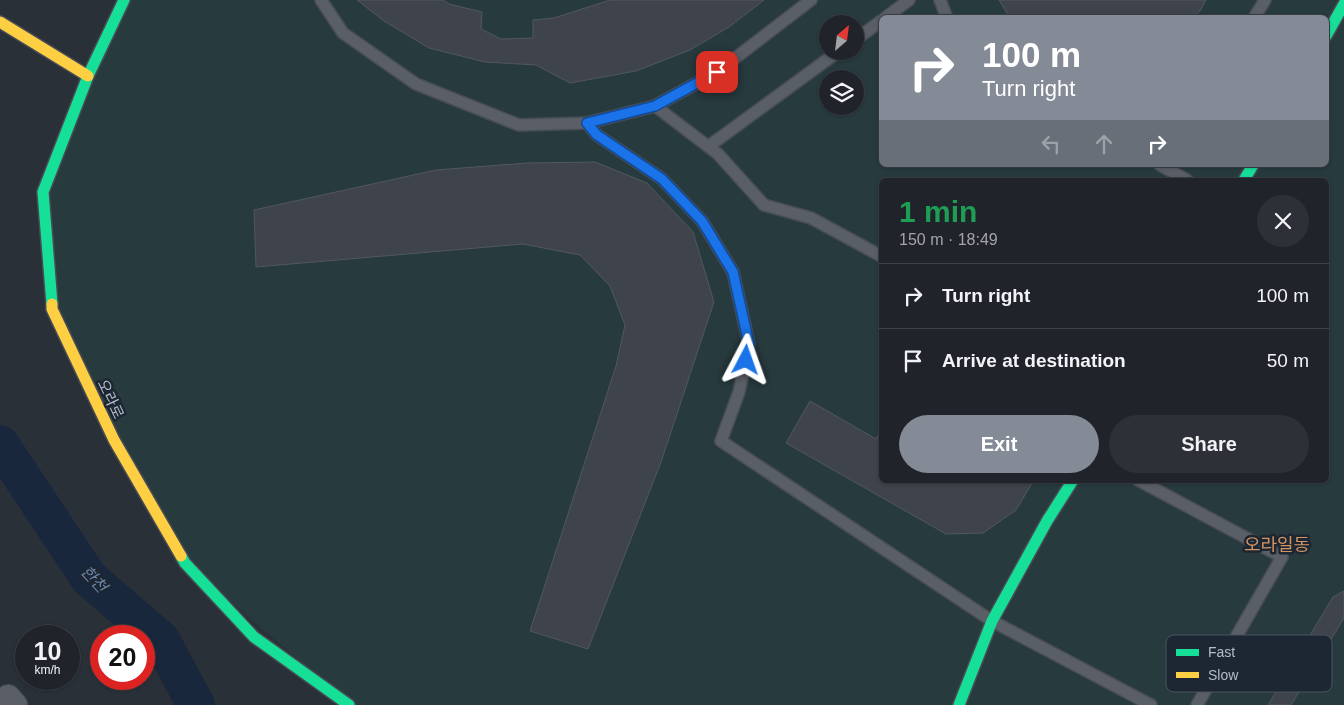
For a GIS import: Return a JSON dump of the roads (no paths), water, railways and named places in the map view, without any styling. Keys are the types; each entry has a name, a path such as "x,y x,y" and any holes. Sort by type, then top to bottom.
{"street":[{"name":"오라로","path":"124,0 88,76 43,192 52,309 114,440 185,563 254,637 322,695 349,705"},
{"path":"1329,31 1344,4"},
{"path":"0,22 88,76"},
{"path":"1245,178 1252,167"},
{"path":"960,705 992,621 1047,521 1071,483"}],"lane":[{"path":"321,0 343,34 416,84 519,125 587,123 655,106 717,72 811,0"},
{"path":"889,15 909,0"},
{"path":"940,0 946,15"},
{"path":"1256,15 1265,0"},
{"path":"864,33 879,22"},
{"path":"709,146 827,60"},
{"path":"655,106 718,154 764,205 810,218 879,255"},
{"path":"587,123 597,135 662,179 702,221 733,272 749,344 739,392 721,441 992,621 1151,705"},
{"path":"1163,167 1183,178"},
{"path":"1144,483 1282,557 1237,635"},
{"path":"1197,705 1204,692"}],"waterway":[{"name":"한천","path":"0,444 89,578 161,640 196,705"}],"district":[{"name":"오라일동","path":"1277,545"}]}
